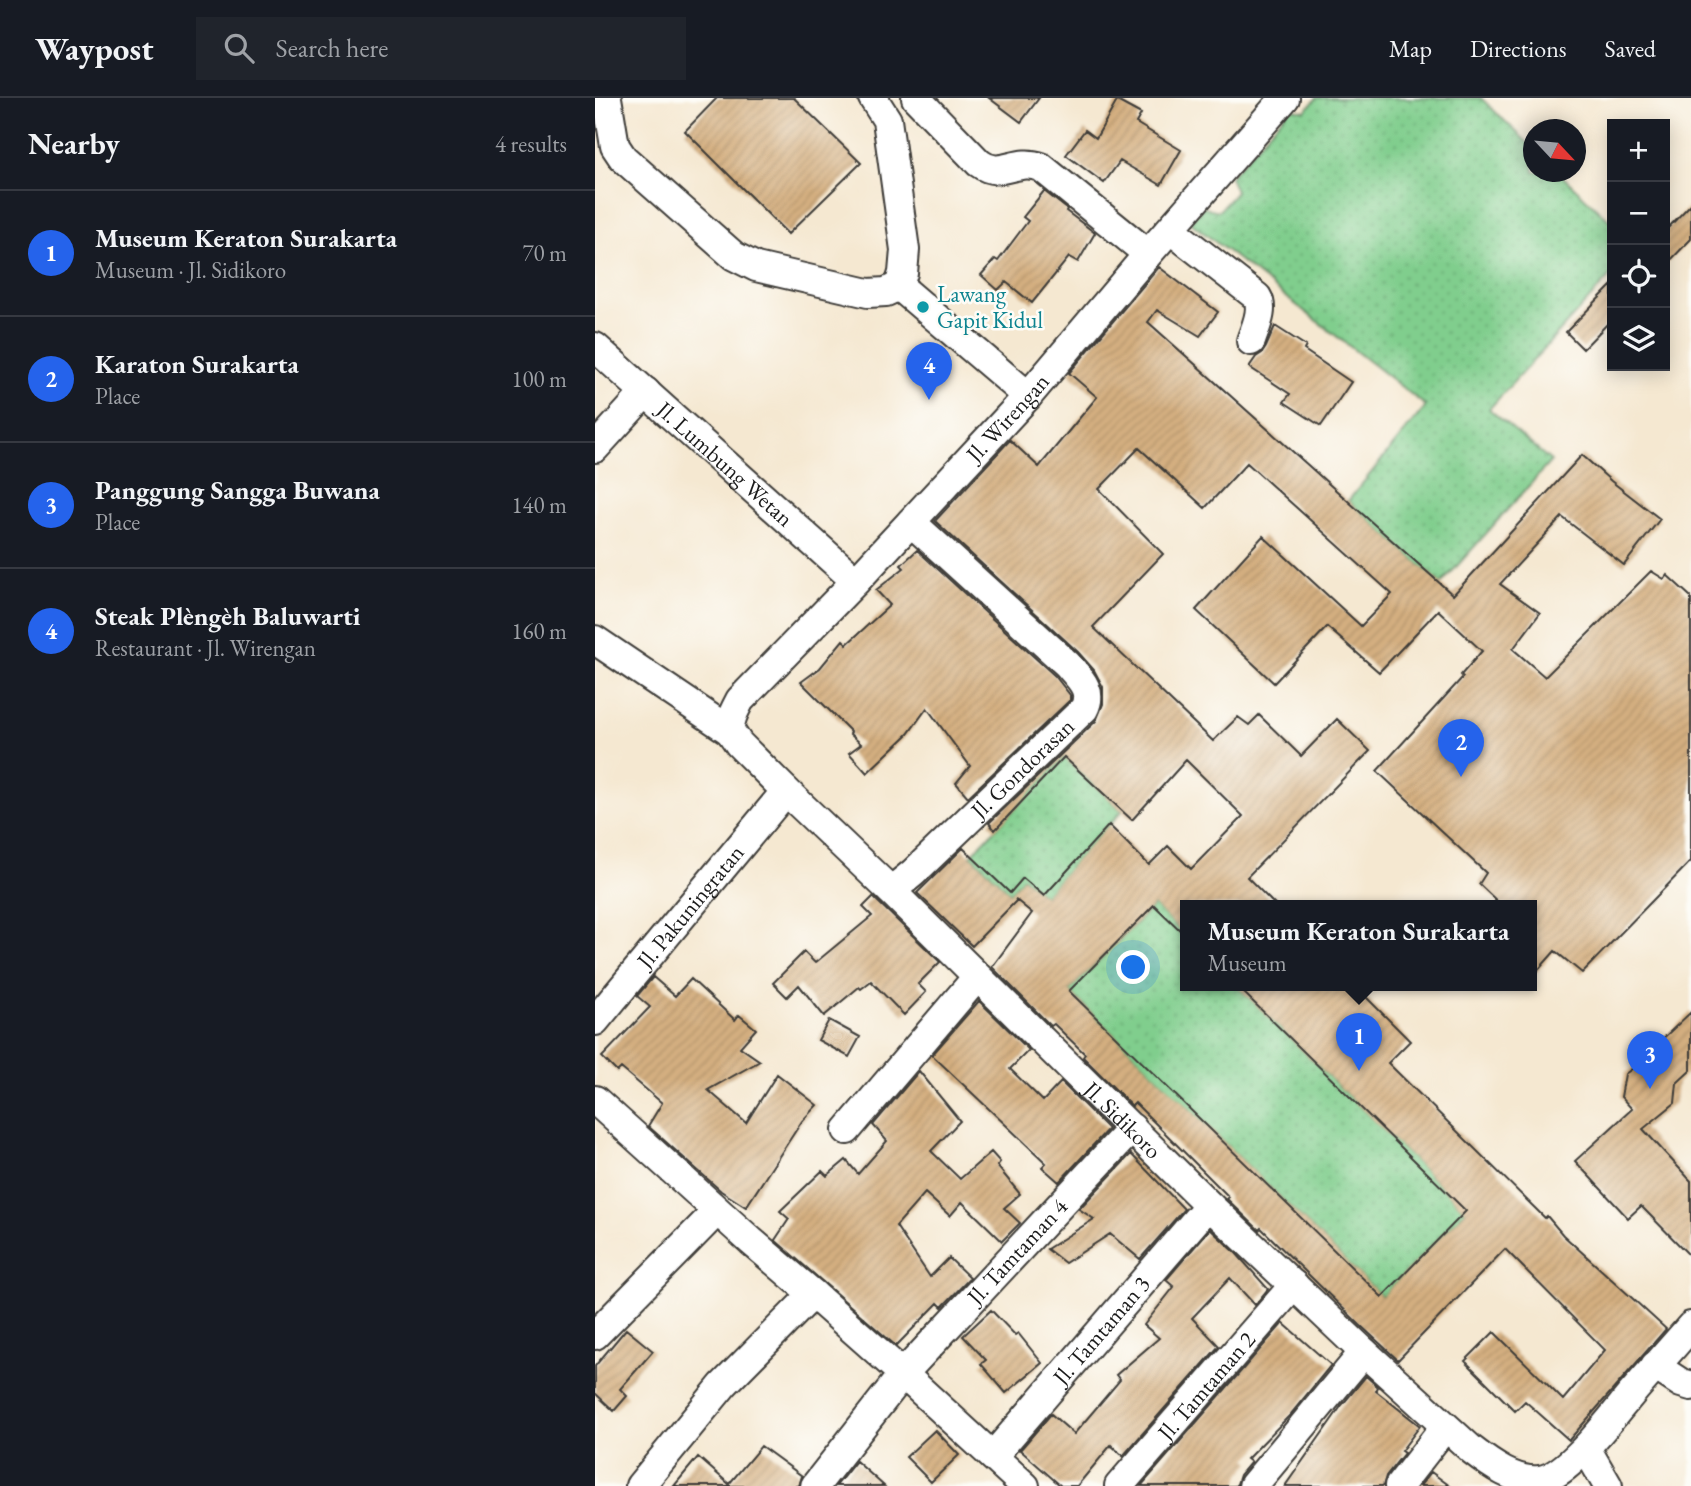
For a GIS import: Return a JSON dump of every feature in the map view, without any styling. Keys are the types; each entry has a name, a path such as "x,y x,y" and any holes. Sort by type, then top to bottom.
{"street":[{"path":"607,98 615,146 623,158 734,256 756,267 868,293 886,292 898,286 903,273 905,250 887,120 873,98"},
{"name":"Jl. Wirengan","path":"730,731 731,716 740,700 856,581 1028,396 1285,98"},
{"path":"923,100 987,169 992,171 1025,164 1041,167 1148,254"},
{"path":"1171,230 1257,297 1261,303 1251,341"},
{"path":"898,286 1028,396"},
{"name":"Jl. Lumbung Wetan","path":"595,347 856,581"},
{"path":"595,448 646,392"},
{"name":"Jl. Gondorasan","path":"891,891 1084,709 1088,698 1083,682 1067,664 911,522"},
{"name":"Jl. Sidikoro","path":"595,640 730,731 739,744 786,791 1209,1205 1364,1352 1489,1464 1536,1483"},
{"name":"Jl. Pakuningratan","path":"595,1021 786,791"},
{"path":"847,1130 977,977"},
{"path":"595,1100 1025,1486"},
{"name":"Jl. Tamtaman 4","path":"815,1486 903,1374 1132,1128"},
{"name":"Jl. Tamtaman 3","path":"993,1456 1209,1205"},
{"path":"595,1335 717,1211"},
{"name":"Jl. Tamtaman 2","path":"1119,1486 1294,1285"},
{"path":"640,1486 723,1385 813,1294"},
{"path":"1536,1483 1553,1475 1585,1448 1691,1326"},
{"path":"1253,1486 1364,1352"},
{"path":"1655,1366 1681,1383 1691,1386"},
{"path":"1399,1486 1445,1427"},
{"path":"1585,1448 1608,1486"}],"green space":[{"path":"1317,98 1481,98 1523,138 1523,182 1569,182 1607,218 1607,279 1489,409 1551,461 1441,584 1348,501 1426,406 1190,222 1203,207 1219,211 1236,192 1230,177 1290,108 1305,111"},
{"path":"1064,757 1122,811 1044,896 1023,878 1010,893 971,855"},
{"path":"1154,905 1180,930 1180,991 1242,991 1466,1211 1382,1297 1069,991"}],"building":[{"path":"717,98 794,98 861,163 788,234 685,131"},
{"path":"989,98 1039,98 1021,122"},
{"path":"1117,101 1141,114 1136,123 1181,150 1161,185 1120,161 1104,183 1066,155 1085,130 1096,138"},
{"path":"1044,191 1095,233 1078,262 1069,257 1032,303 1006,282 998,290 981,275 995,259 998,261 1028,221 1023,217"},
{"path":"1691,204 1691,239 1670,261 1670,245 1670,226"},
{"path":"1159,267 1218,312 1200,336 1157,310 1148,322 1453,595 1582,455 1660,519 1624,565 1562,517 1500,584 1540,613 1513,649 1545,677 1651,571 1664,579 1667,575 1691,597 1691,861 1582,973 1555,951 1537,971 1537,900 1496,900 1479,884 1486,873 1377,771 1463,677 1461,675 1482,651 1438,610 1379,672 1327,627 1274,683 1196,610 1263,536 1361,626 1392,594 1247,463 1205,508 1139,448 1099,489 1163,554 1093,627 1213,741 1238,717 1249,725 1259,715 1301,756 1337,719 1370,751 1247,877 1270,900 1180,900 1180,930 1154,905 1069,991 1382,1297 1466,1211 1242,991 1360,991 1410,1041 1388,1063 1545,1218 1547,1216 1563,1235 1666,1329 1569,1440 1525,1401 1515,1411 1465,1361 1494,1332 1563,1400 1605,1350 1505,1249 1398,1360 1261,1228 1259,1230 1135,1103 1132,1106 1083,1057 1085,1054 1054,1024 1051,1026 992,967 1032,913 1017,900 972,946 917,893 963,848 1010,893 1023,878 1044,896 1109,825 1149,865 1168,846 1191,869 1243,816 1186,760 1132,820 1064,757 995,830 989,823 1096,721 1103,704 1103,687 1094,670 1078,652 935,521 1010,440 1039,467 1097,397 1069,373"},
{"path":"1607,290 1607,324 1583,349 1566,332"},
{"path":"1275,326 1306,346 1304,350 1351,382 1321,426 1284,402 1290,394 1249,367 1266,347"},
{"path":"917,550 1055,676 1070,695 1070,700 968,797 956,783 970,766 927,708 908,734 867,773 849,753 861,744 801,682 820,668 843,640 847,644 890,605 876,590 904,568 901,565"},
{"path":"873,897 940,962 918,984 926,992 904,1015 871,981 861,989 859,987 824,1016 799,985 787,997 773,983 804,952 815,963 872,916 863,907"},
{"path":"653,977 675,996 691,979 735,1020 739,1015 756,1029 740,1047 760,1061 708,1090 746,1123 777,1074 817,1105 802,1121 746,1207 721,1191 648,1126 662,1103 621,1068 617,1072 602,1057 650,1007 637,996"},
{"path":"979,1001 1029,1050 1010,1069 1043,1101 1061,1082 1108,1129 1059,1182 1042,1167 1046,1163 932,1055"},
{"path":"1691,1012 1691,1070 1677,1083 1675,1103 1643,1129 1691,1181 1691,1257 1641,1206 1628,1218 1575,1161 1632,1109 1621,1097 1625,1074 1659,1049 1656,1045"},
{"path":"829,1020 860,1037 849,1057 818,1040"},
{"path":"919,1071 960,1121 931,1151 960,1179 991,1152 1000,1162 997,1166 1020,1194 1004,1208 1020,1223 1002,1241 962,1202 950,1216 925,1193 896,1226 930,1277 949,1258 970,1278 942,1307 938,1303 896,1346 775,1240 789,1219 780,1211 822,1171 827,1176 846,1160 858,1174 887,1141 873,1125"},
{"path":"1131,1154 1184,1209 1140,1259 1110,1234 1065,1263 1047,1249 1094,1219 1079,1209"},
{"path":"1210,1229 1268,1289 1255,1305 1230,1278 1192,1318 1219,1346 1123,1456 1111,1445 1077,1486 1061,1486 1020,1450 1051,1414 1074,1434 1120,1380 1116,1375 1159,1338 1144,1325 1174,1287 1166,1280"},
{"path":"991,1310 1015,1335 1018,1333 1042,1363 1006,1393 981,1364 986,1360 963,1336"},
{"path":"1283,1323 1331,1365 1291,1414 1247,1459 1251,1462 1240,1475 1237,1484 1141,1486"},
{"path":"626,1329 653,1351 620,1389 627,1396 614,1411 595,1393 595,1366"},
{"path":"1366,1376 1378,1387 1376,1391 1420,1426 1401,1451 1404,1453 1386,1476 1383,1486 1285,1486 1342,1405"},
{"path":"935,1430 959,1455 931,1482 906,1457"},
{"path":"761,1446 802,1476 799,1486 674,1486 698,1457 729,1484"},
{"path":"856,1461 884,1486 836,1486"},
{"path":"1431,1472 1450,1486 1420,1486"}],"place":[{"name":"Lawang Gapit Kidul","path":"923,307"},
{"name":"Steak Plèngèh Baluwarti","path":"929,400"},
{"name":"Karaton Surakarta","path":"1461,777"},
{"name":"Museum Keraton Surakarta","path":"1359,1071"},
{"name":"Panggung Sangga Buwana","path":"1650,1089"}]}
